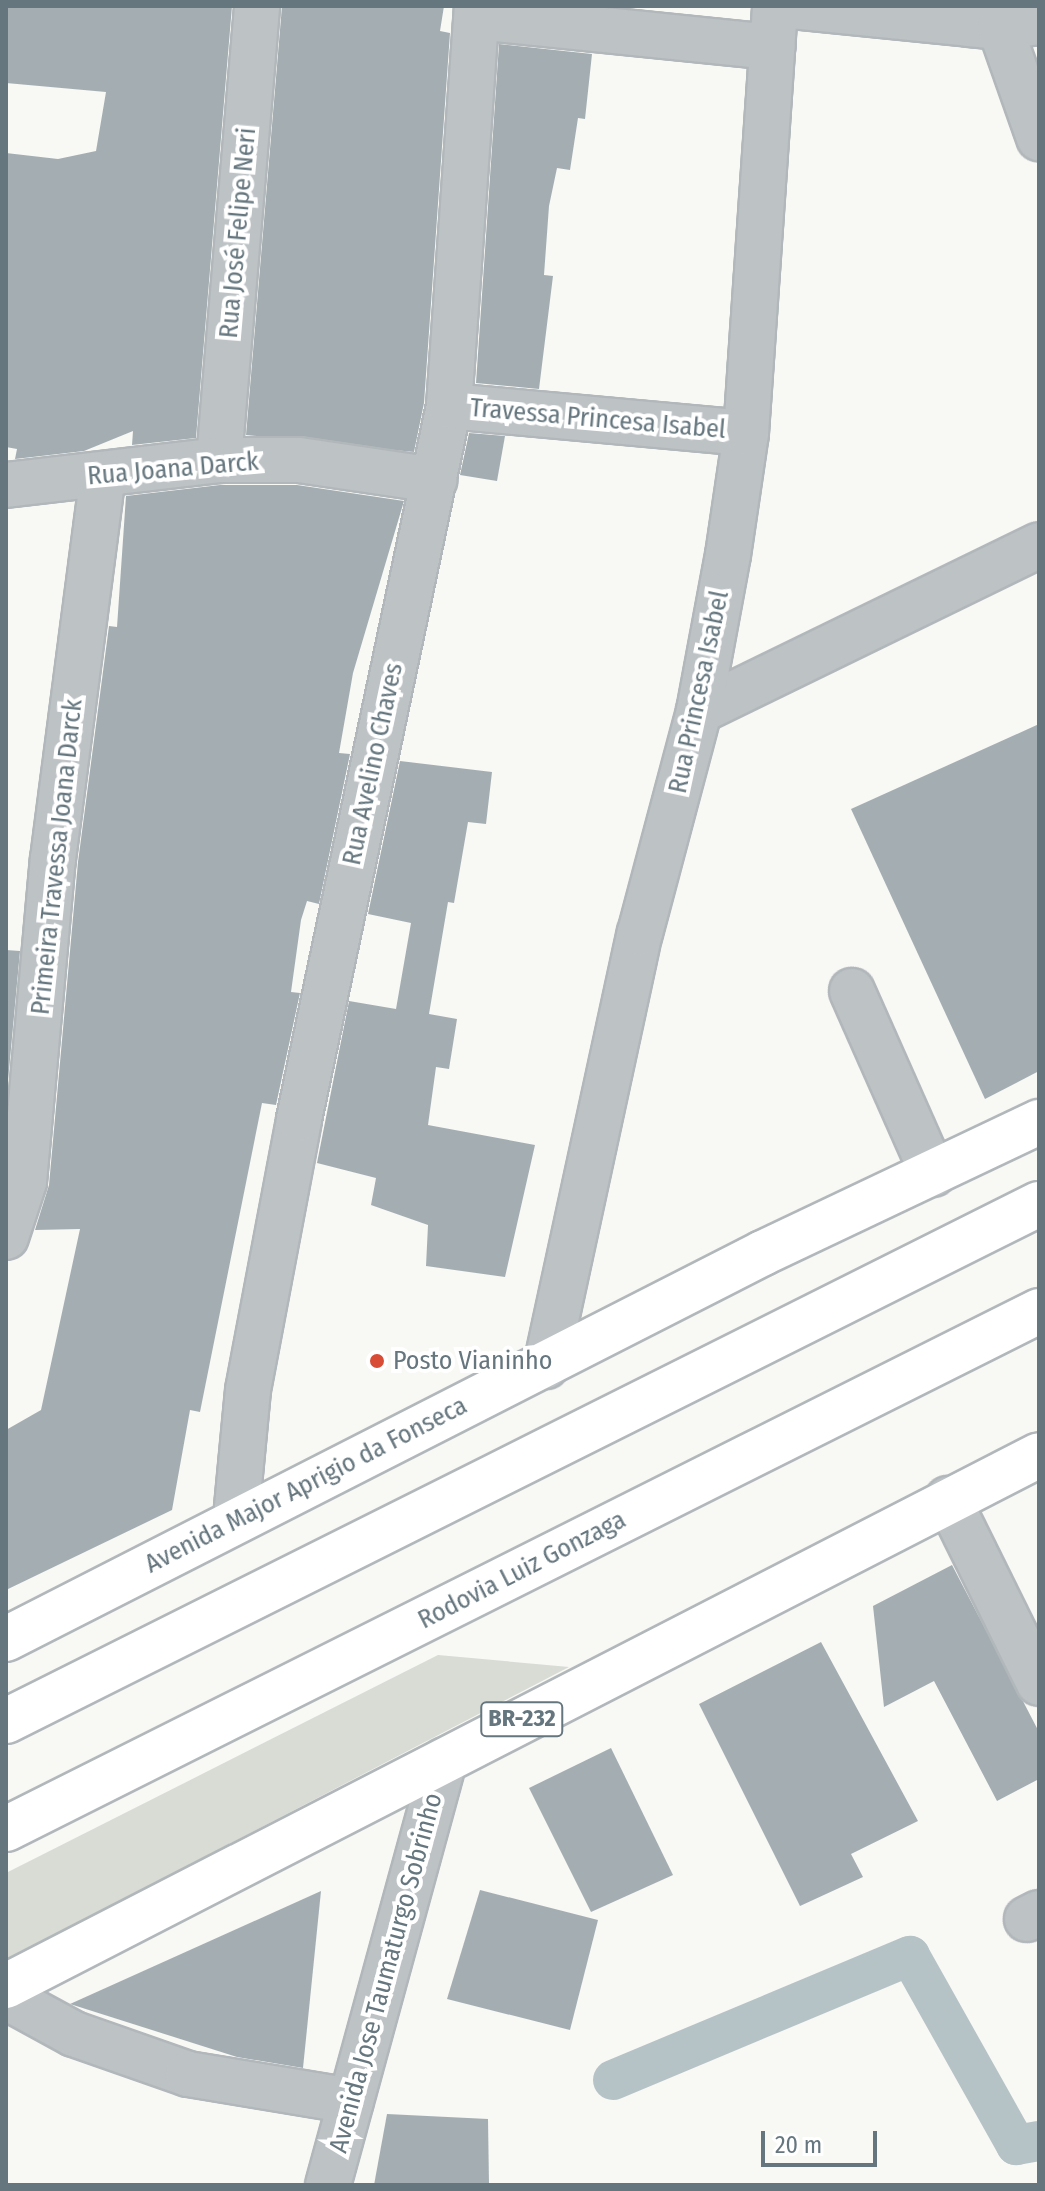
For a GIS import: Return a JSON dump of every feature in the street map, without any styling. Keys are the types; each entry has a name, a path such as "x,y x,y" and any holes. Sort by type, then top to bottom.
{"main road":[{"name":"Avenida Major Aprigio da Fonseca","path":"6,1639 236,1517 1039,1122"},
{"path":"6,1721 1039,1204"},
{"name":"Rodovia Luiz Gonzaga","path":"6,1829 1039,1311"},
{"name":"BR-232","path":"6,1986 948,1499 1039,1455"}],"street":[{"name":"Rua José Felipe Neri","path":"219,460 257,6"},
{"path":"792,6 1020,25 1039,138"},
{"path":"477,11 774,26"},
{"name":"Rua Avelino Chaves","path":"236,1517 248,1390 299,1119 449,406 477,11"},
{"name":"Rua Princesa Isabel","path":"546,1366 640,933 699,711 746,433 774,26"},
{"name":"Travessa Princesa Isabel","path":"449,406 746,433"},
{"name":"Rua Joana Darck","path":"6,485 219,460 299,460 435,480"},
{"name":"Primeira Travessa Joana Darck","path":"6,1237 24,1182 53,859 103,476"},
{"path":"699,711 1039,545"},
{"path":"852,991 933,1174"},
{"path":"948,1499 1039,1683"},
{"name":"Avenida Jose Taumaturgo Sobrinho","path":"328,2185 444,1761"},
{"path":"6,1997 74,2034 188,2074 351,2101"}],"shaded area":[{"path":"438,1655 569,1667 6,1960 6,1873"}],"building":[{"path":"6,6 232,6 196,438 132,445 133,431 84,451 15,459 17,449 6,447 6,153 58,159 96,151 106,92 6,83"},
{"path":"282,6 444,6 440,31 450,33 424,403 414,452 246,435"},
{"path":"499,44 592,54 585,119 578,118 570,170 557,168 549,206 544,275 553,276 539,389 476,383"},
{"path":"469,433 505,436 497,481 460,475"},
{"path":"220,485 297,485 404,501 353,673 339,753 350,754 319,904 307,901 301,920 291,992 300,993 276,1105 262,1103 200,1412 190,1410 172,1510 6,1590 6,1430 41,1410 80,1229 35,1230 49,1185 78,862 109,626 117,627 126,496"},
{"path":"1039,724 1039,1071 985,1099 851,809"},
{"path":"400,761 492,772 486,824 468,822 454,903 448,902 429,1014 457,1019 449,1069 436,1067 428,1125 535,1145 505,1277 426,1266 428,1225 371,1205 376,1178 317,1163 349,1001 396,1009 411,923 368,914"},
{"path":"6,950 20,951 6,1103"},
{"path":"952,1565 1039,1732 1039,1779 997,1801 934,1681 884,1707 873,1606"},
{"path":"821,1642 918,1821 851,1854 863,1877 800,1906 699,1704"},
{"path":"611,1748 673,1875 591,1912 529,1788"},
{"path":"480,1890 598,1920 570,2030 447,1999"},
{"path":"321,1891 303,2068 237,2057 70,2004"},
{"path":"387,2114 488,2119 489,2185 374,2185"}],"waterway":[{"path":"613,2080 910,1956 1016,2145 1039,2141"}],"place":[{"name":"Posto Vianinho","path":"377,1361"}]}
